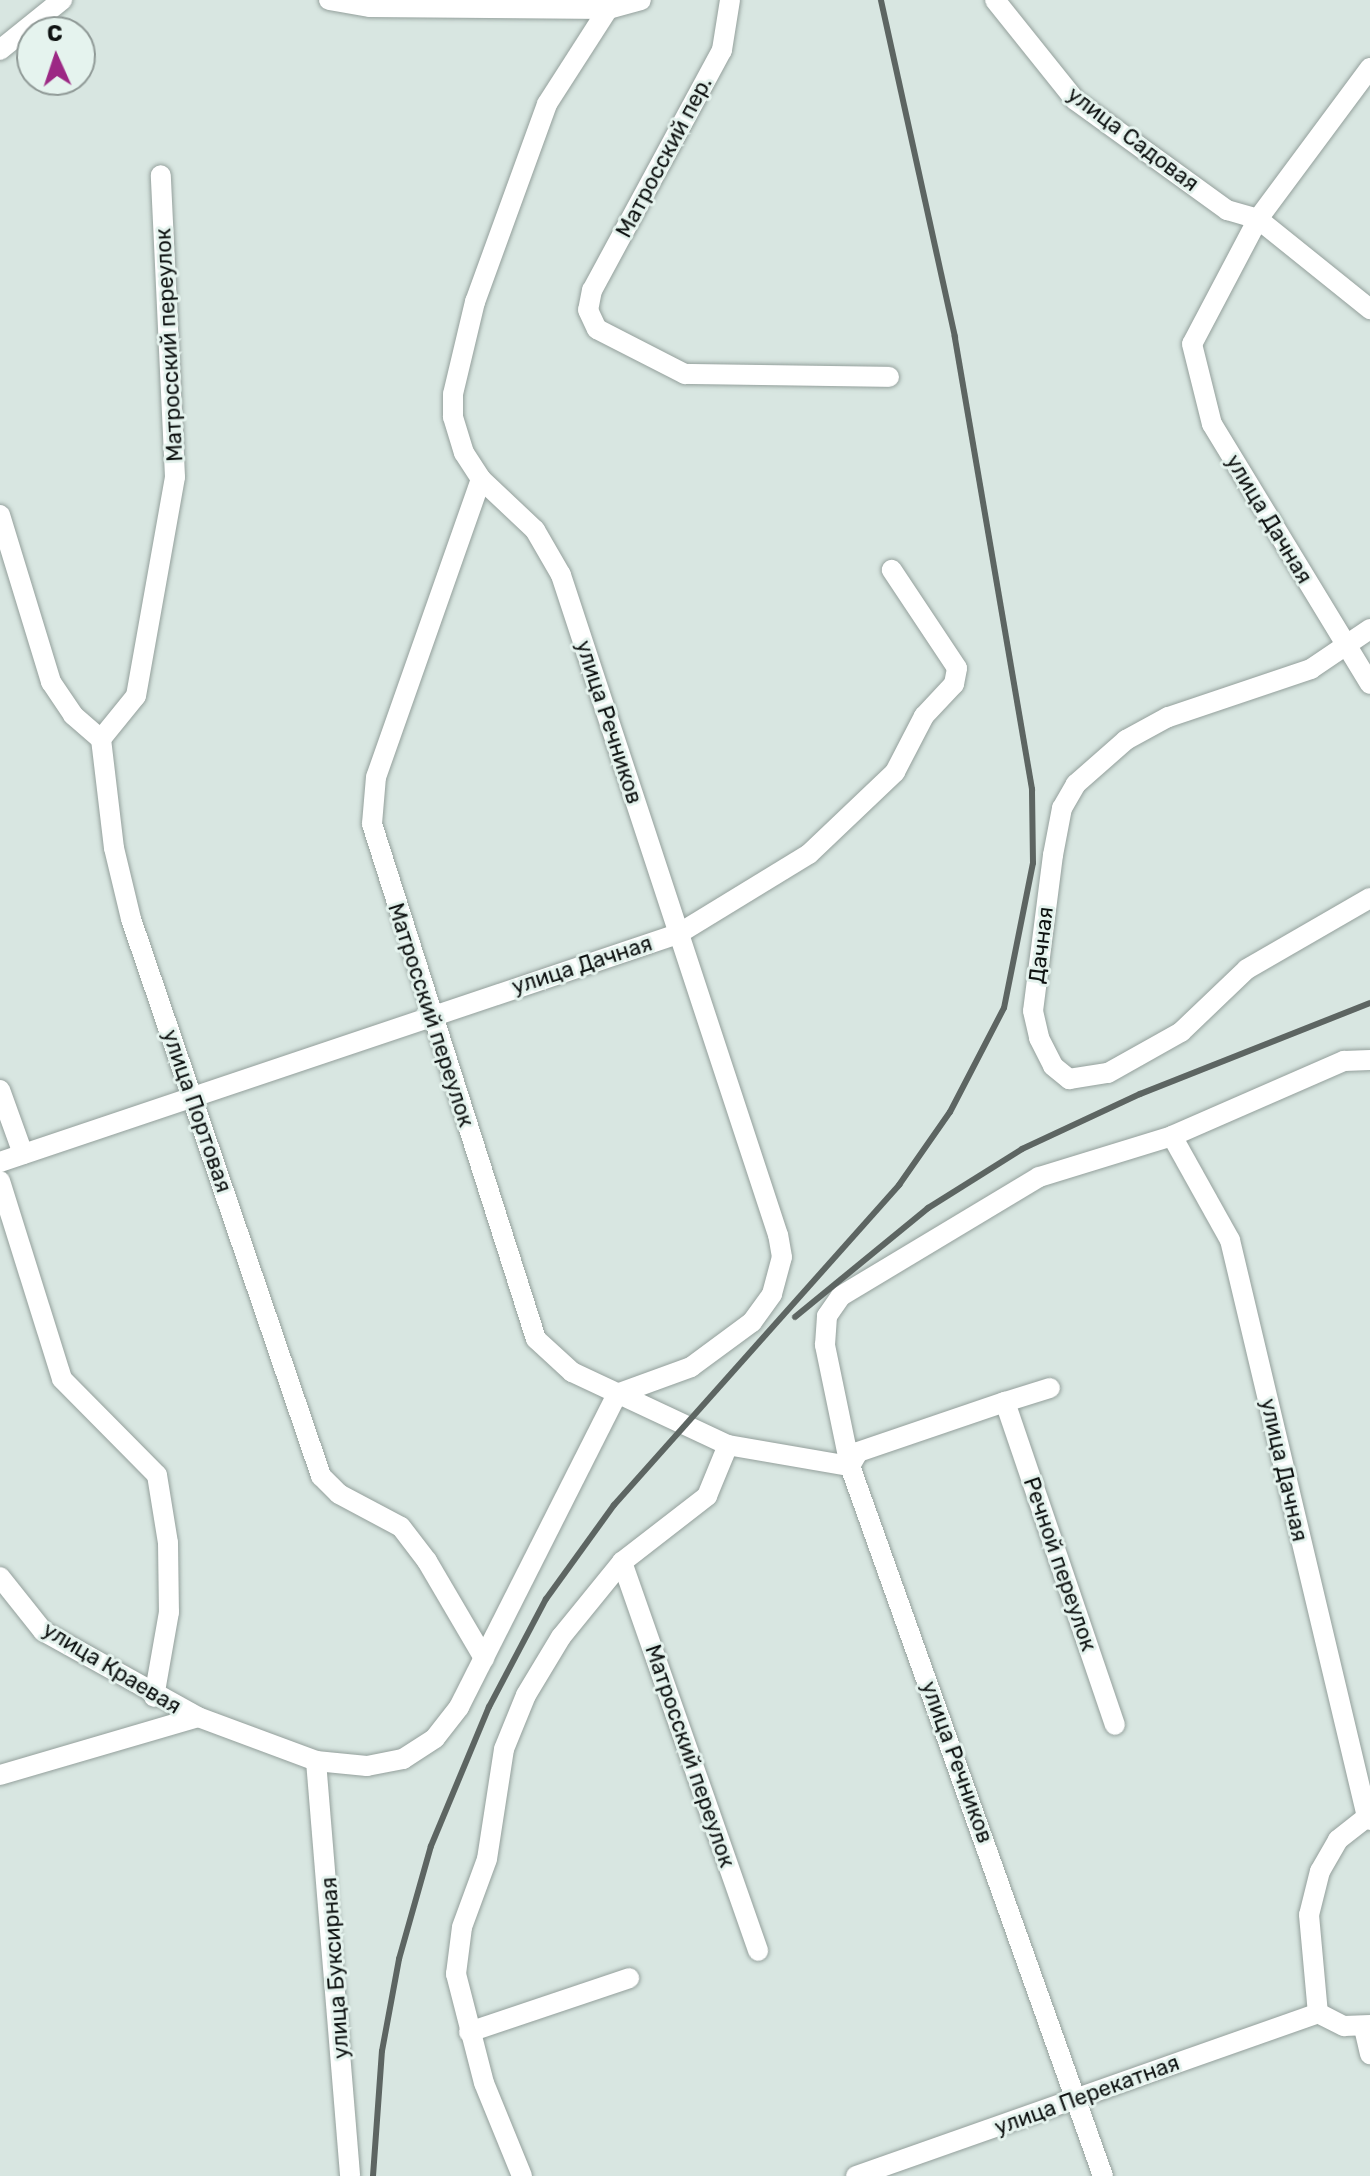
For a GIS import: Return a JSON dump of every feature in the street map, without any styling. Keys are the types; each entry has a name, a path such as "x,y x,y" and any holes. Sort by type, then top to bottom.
{"street":[{"path":"0,50 62,0"},
{"path":"329,0 370,7 608,9 641,0"},
{"name":"Матросский пер.","path":"730,0 722,50 592,290 588,310 597,329 685,374 889,377"},
{"name":"улица Садовая","path":"995,0 1075,100 1227,210 1258,219 1370,309"},
{"name":"улица Речников","path":"608,9 547,104 475,302 453,394 453,417 464,453 481,479 535,530 561,575 782,1257 772,1294 752,1322 691,1367 617,1394"},
{"path":"1258,219 1370,68"},
{"name":"Матросский переулок","path":"101,739 136,696 175,477 161,175"},
{"name":"улица Дачная","path":"1258,219 1192,344 1212,424 1370,684"},
{"name":"Матросский переулок","path":"481,479 376,777 372,824 536,1339 553,1361 728,1445"},
{"path":"0,515 51,682 73,715 101,739"},
{"name":"улица Дачная","path":"0,1162 678,934 809,854 895,772 924,716 954,684 957,668 892,570"},
{"name":"Дачная","path":"1370,629 1311,669 1168,717 1126,740 1076,784 1062,808 1053,855 1033,1011 1039,1038 1053,1066 1069,1079 1108,1073 1181,1032 1247,969 1370,898"},
{"name":"улица Портовая","path":"101,739 114,848 131,919 321,1476 339,1494 401,1527 484,1658"},
{"path":"1172,1136 1344,1061 1370,1060"},
{"path":"0,1090 23,1154"},
{"name":"улица Речников","path":"1103,2176 850,1466 825,1345 827,1316 841,1296 958,1223 1039,1177 1172,1136"},
{"name":"улица Дачная","path":"1172,1136 1230,1240 1368,1818"},
{"path":"0,1181 62,1379 157,1475 168,1543 169,1612 154,1697"},
{"path":"522,2176 469,2032 456,1949 487,1859 504,1749 526,1695 561,1637 622,1562 707,1496 728,1445 850,1466 858,1452 1050,1388"},
{"name":"улица Краевая","path":"0,1577 43,1631 154,1697 198,1717 316,1761 367,1766 403,1759 435,1738 484,1658 617,1394"},
{"name":"Речной переулок","path":"1005,1402 1115,1725"},
{"name":"Матросский переулок","path":"622,1562 758,1951"},
{"name":"улица Краевая","path":"0,1775 198,1717"},
{"name":"улица Буксирная","path":"316,1761 335,1946 350,2176"},
{"path":"1368,1818 1338,1840 1320,1871 1309,1915 1318,2013 1344,2026 1367,2027 1370,2054"},
{"path":"469,2032 629,1978"},
{"name":"улица Перекатная","path":"856,2176 1318,2013"}],"railway":[{"path":"373,2176 382,2051 399,1959 431,1846 489,1707 546,1599 614,1505 899,1185 950,1112 1004,1008 1033,863 1032,789 955,337 881,0"},
{"path":"795,1317 928,1208 1022,1149 1140,1094 1370,1003"}]}
